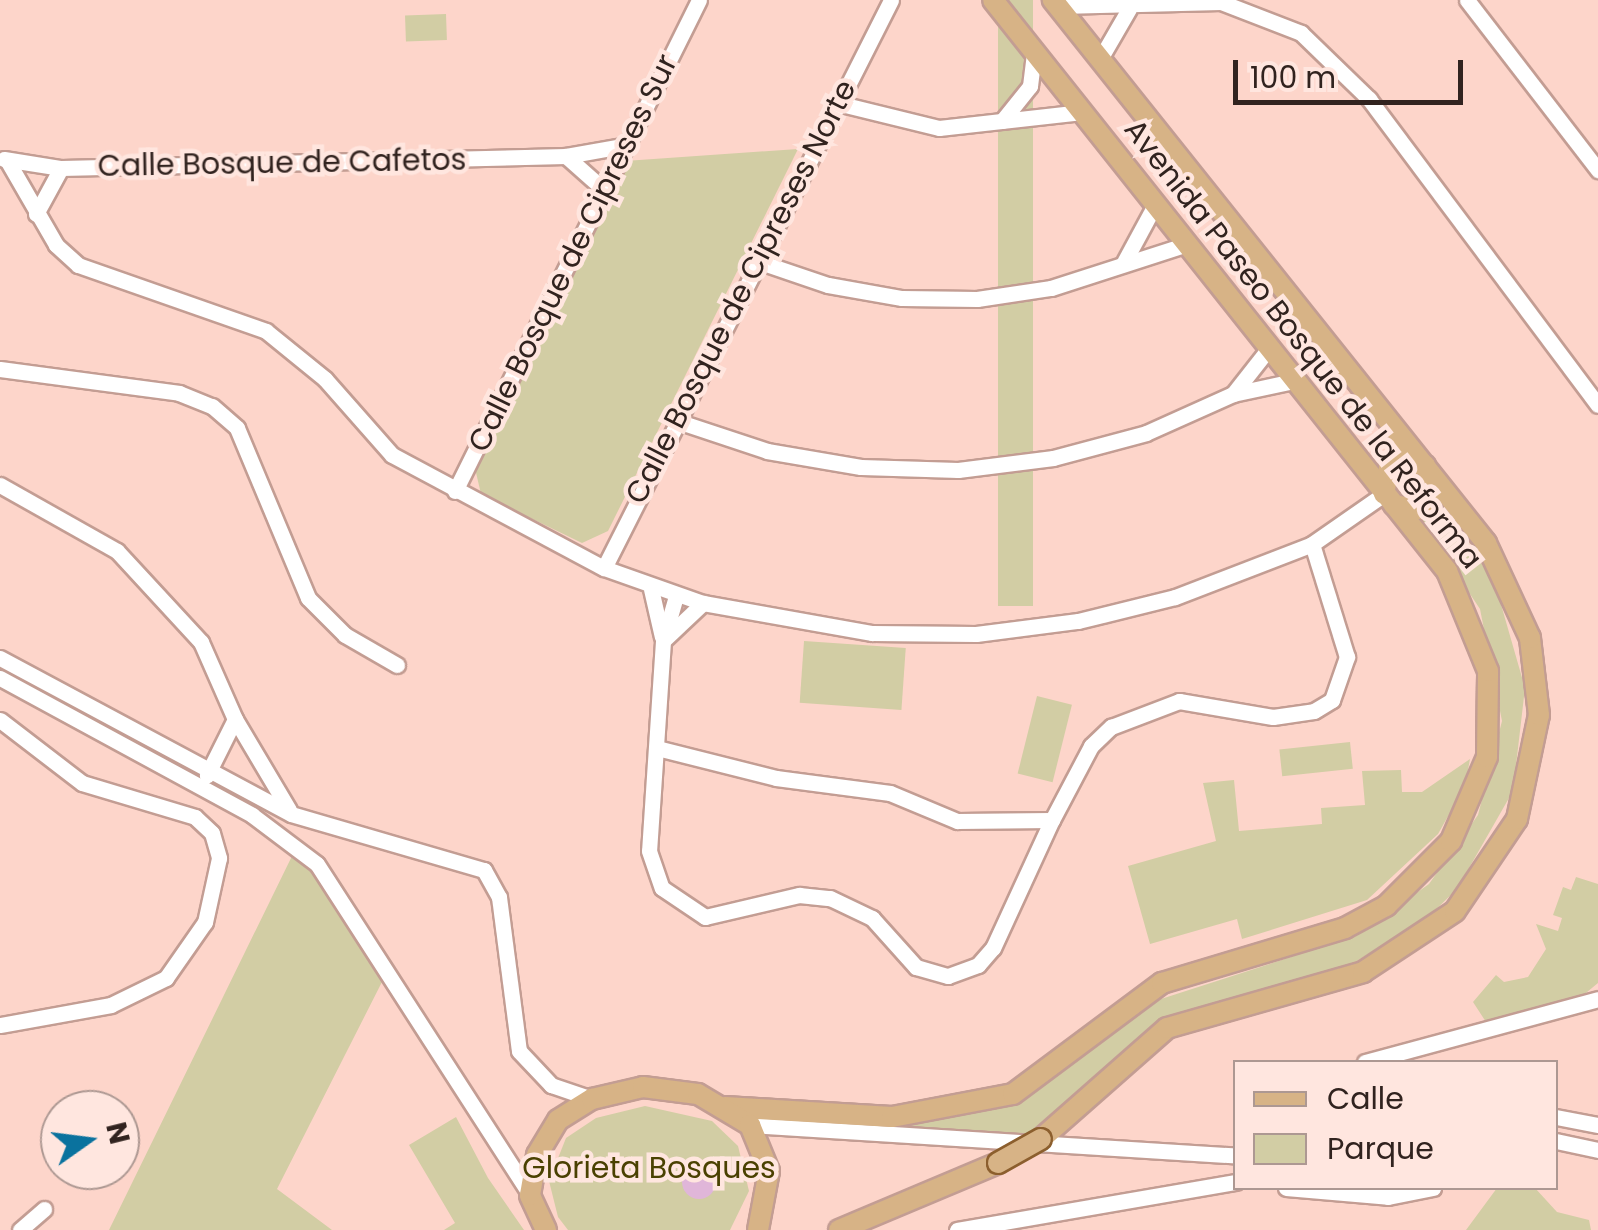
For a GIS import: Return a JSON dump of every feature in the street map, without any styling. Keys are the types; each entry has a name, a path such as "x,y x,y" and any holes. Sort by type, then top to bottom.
{"main road":[{"name":"Avenida Paseo Bosque de la Reforma","path":"726,1106 892,1117 996,1099 1049,1074 1162,983 1345,928 1422,877 1473,800 1488,746 1491,692 1469,609 1298,380 993,0"},
{"name":"Avenida Paseo Bosque de la Reforma","path":"840,1230 998,1163 1041,1139 1167,1028 1335,982 1412,946 1465,901 1505,844 1535,754 1535,663 1500,566 1430,471 1056,3"},
{"path":"1414,460 1430,471 1428,502 1404,510 1388,500 1389,468 1414,460"},
{"path":"546,1230 530,1195 536,1155 558,1120 592,1099 663,1088 726,1106 750,1125 769,1171 758,1230"}],"street":[{"name":"Calle Bosque de Cipreses Sur","path":"455,491 695,7 680,0"},
{"name":"Calle Bosque de Cipreses Norte","path":"604,568 837,103 879,8 891,0"},
{"path":"1468,0 1598,170"},
{"path":"1056,3 1129,9 1221,2 1264,13 1324,53 1369,98 1598,405"},
{"path":"1100,59 1129,9"},
{"path":"1002,121 1030,86 1034,52"},
{"path":"837,103 918,126 1082,112"},
{"name":"Calle Bosque de Cafetos","path":"3,159 61,168 566,156 627,144"},
{"path":"566,156 602,188"},
{"path":"3,159 36,214 78,265 266,330 325,379 392,455 604,568 651,589 704,603 872,632 976,634 1175,598 1312,544 1388,500"},
{"path":"36,214 61,168"},
{"path":"1123,264 1156,203"},
{"path":"757,260 828,286 920,299 1052,288 1187,244"},
{"path":"1233,394 1270,346"},
{"path":"0,369 178,393 212,406 237,428 308,598 346,635 397,665"},
{"path":"677,421 767,451 842,464 958,470 1072,453 1146,433 1233,394 1298,380"},
{"path":"0,485 76,522 154,584 201,642 235,720 291,814"},
{"path":"651,589 662,641 658,748 648,851 676,905 716,917 799,895 830,898 872,918 926,974 958,974 986,957 1091,746 1136,712 1194,701 1273,717 1314,712 1332,700 1347,657 1312,544"},
{"path":"662,641 676,596"},
{"path":"662,641 704,603"},
{"path":"0,658 291,814 462,859 496,886 519,1051 551,1086 592,1099"},
{"path":"0,678 201,788 317,864 530,1195"},
{"path":"0,720 82,784 195,817 212,834 219,858 205,922 166,978 110,1005 0,1025"},
{"path":"201,788 235,720"},
{"path":"658,748 776,778 866,787 973,824 1052,820"},
{"path":"1371,1060 1598,999"},
{"path":"1558,1117 1598,1125"},
{"path":"750,1125 1231,1153"},
{"path":"1558,1141 1598,1150"},
{"path":"956,1230 1233,1183"},
{"path":"1309,1190 1388,1197 1423,1190"},
{"path":"20,1230 44,1210"}],"green space":[{"path":"998,0 1033,0 1033,606 998,606"},
{"path":"446,14 447,40 406,41 405,15"},
{"path":"798,149 608,531 582,543 481,494 474,464 625,161"},
{"path":"1433,508 1467,540 1496,587 1525,688 1513,791 1457,889 1426,919 1350,965 1170,1020 1032,1134 873,1127 1017,1103 1161,999 1356,936 1429,884 1478,815 1502,721 1480,609 1422,522"},
{"path":"804,641 906,648 901,710 800,703"},
{"path":"1037,696 1072,705 1053,782 1018,774"},
{"path":"1350,742 1353,769 1282,776 1279,749"},
{"path":"1470,759 1465,786 1438,834 1367,900 1242,939 1237,919 1150,944 1128,866 1216,841 1203,783 1234,780 1239,831 1322,824 1321,808 1365,805 1362,771 1401,770 1402,792 1422,792"},
{"path":"293,854 312,869 384,978 277,1189 332,1230 109,1230 129,1190 140,1190 140,1167"},
{"path":"1576,877 1598,884 1598,983 1581,997 1486,1022 1473,1002 1496,975 1504,982 1528,977 1546,949 1536,924 1558,931 1562,918 1553,915 1563,887 1571,890"},
{"name":"Glorieta Bosques","path":"645,1106 712,1121 738,1146 749,1191 730,1230 568,1230 558,1217 549,1181 566,1138 596,1118"},
{"path":"456,1117 488,1178 524,1230 444,1230 455,1223 409,1145"},
{"path":"1496,1190 1537,1190 1557,1212 1589,1220 1591,1230 1466,1230"}],"shaded area":[{"path":"699,1165 711,1170 716,1182 711,1194 699,1199 687,1194 682,1182 687,1170"}]}
